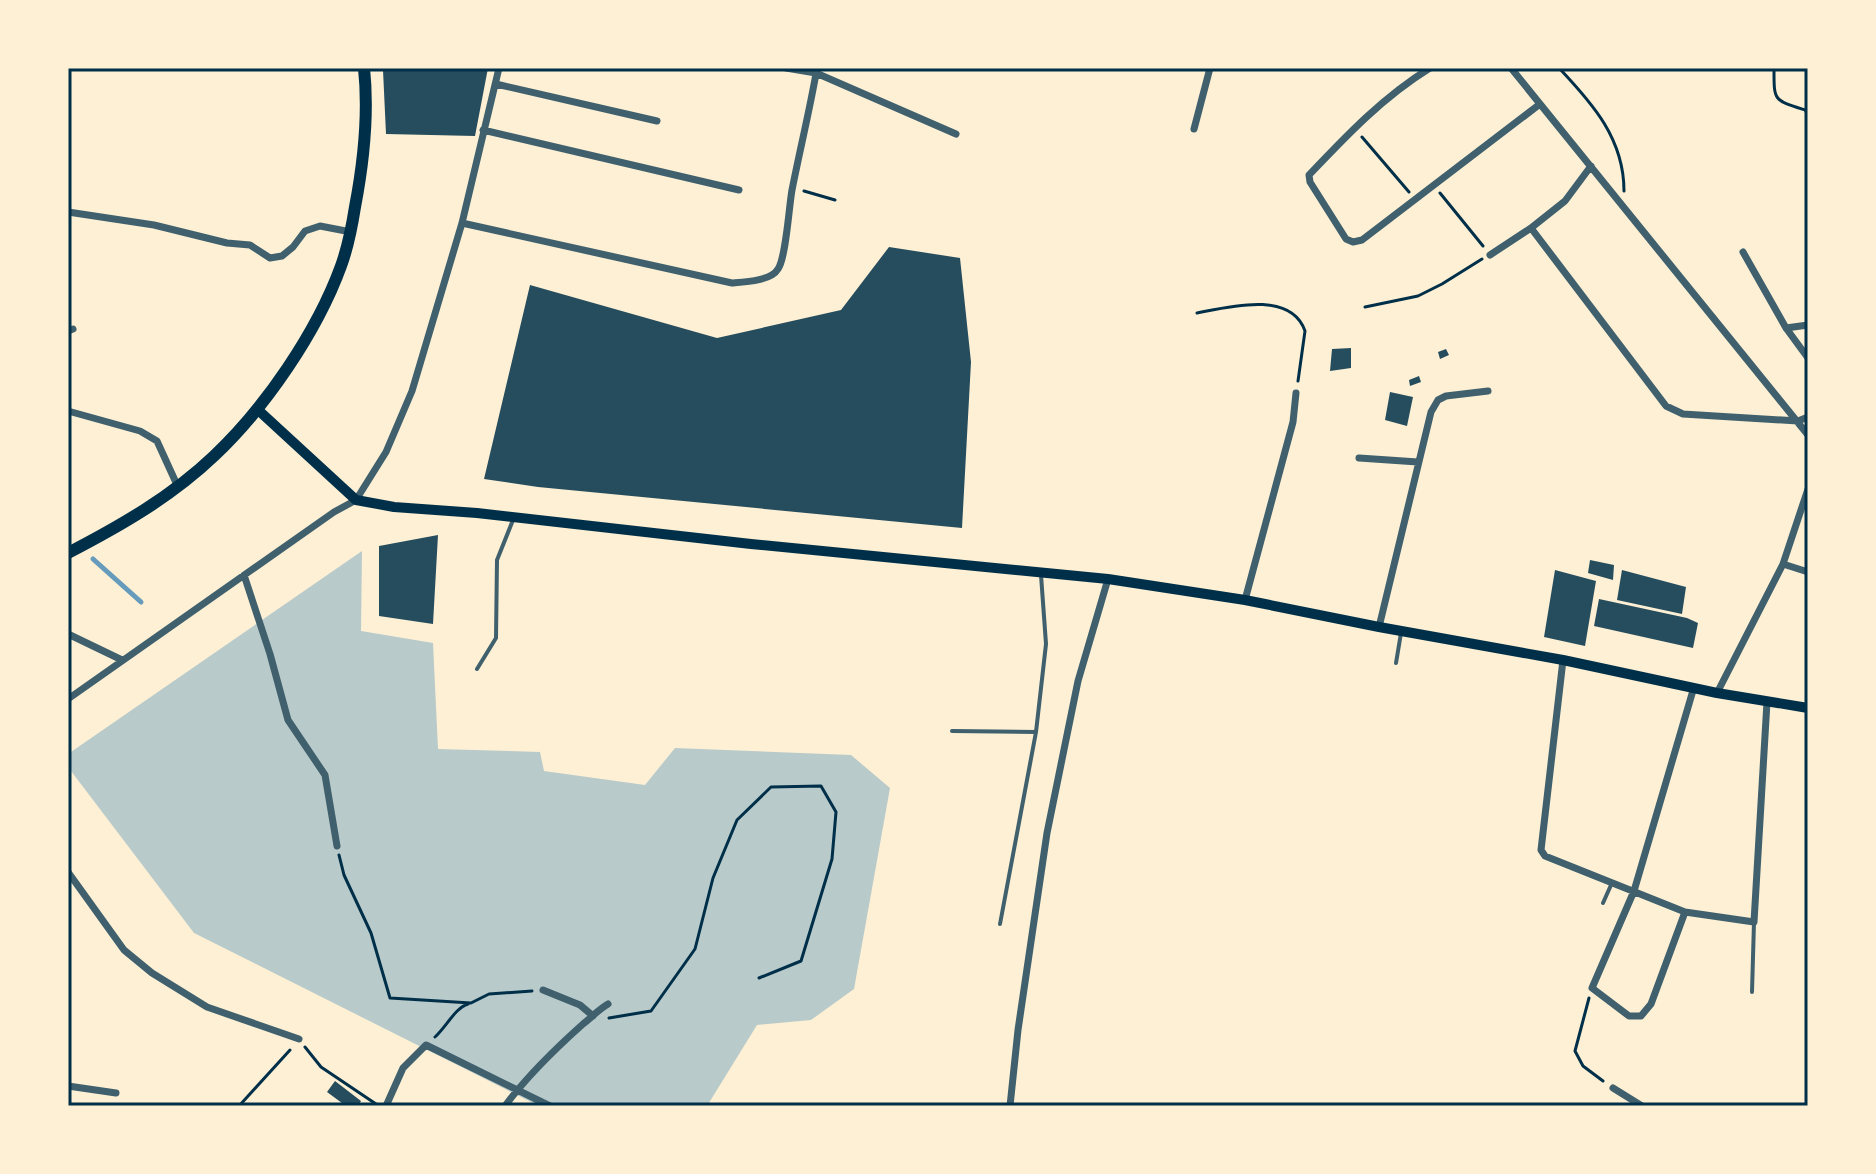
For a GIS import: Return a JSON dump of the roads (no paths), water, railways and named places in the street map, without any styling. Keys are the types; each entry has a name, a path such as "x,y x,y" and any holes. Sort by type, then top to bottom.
{"highway":[{"path":"68,553 115,529 178,487 215,456 257,409 294,358 322,310 351,232 366,138 364,68"}],"main road":[{"path":"257,409 356,500 394,507 1108,579 1245,600 1563,660 1717,693 1808,708"}],"street":[{"path":"68,699 334,512 356,500 386,452 412,391 462,223 499,68"},
{"path":"786,68 817,70 956,134"},
{"path":"1194,129 1210,68"},
{"path":"1430,68 1383,101 1309,175 1310,182 1346,239 1353,242 1362,240 1540,104"},
{"path":"1511,68 1808,435"},
{"path":"462,223 732,283 756,281 773,274 778,271 782,259 792,188 817,70"},
{"path":"496,84 657,121"},
{"path":"483,130 739,190"},
{"path":"1490,255 1565,201 1591,166"},
{"path":"68,212 154,225 227,243 250,245 270,258 282,256 305,231 320,226 351,232"},
{"path":"1531,228 1666,406 1683,414 1798,421 1808,417"},
{"path":"1743,252 1786,328 1808,358"},
{"path":"1786,328 1808,325"},
{"path":"1379,627 1431,412 1438,400 1446,396 1488,391"},
{"path":"1245,600 1293,422 1296,393"},
{"path":"68,411 140,431 157,441 178,487"},
{"path":"1359,458 1418,462"},
{"path":"1717,693 1783,564 1808,489"},
{"path":"1783,564 1808,572"},
{"path":"244,575 288,720 325,775 337,846"},
{"path":"1010,1106 1047,833 1078,681 1108,579"},
{"path":"68,634 122,660"},
{"path":"1563,660 1541,850 1545,856 1685,912 1754,922 1767,702"},
{"path":"1685,912 1651,1004 1641,1016 1629,1016 1592,988 1634,891 1694,687"},
{"path":"68,872 124,950 152,973 207,1007 299,1039"},
{"path":"543,990 580,1005 593,1016"},
{"path":"505,1106 517,1089 563,1042 597,1010 608,1004"},
{"path":"386,1106 403,1068 426,1045 550,1106"},
{"path":"68,1086 116,1093"},
{"path":"1613,1088 1642,1106"}],"lane":[{"path":"477,669 496,638 497,560 514,518"},
{"path":"1000,924 1036,732 1046,644 1041,572"},
{"path":"1396,663 1402,631"},
{"path":"952,731 1036,732"},
{"path":"1603,903 1612,882"},
{"path":"1752,992 1754,922"}],"waterway":[{"path":"93,559 141,602"}]}
